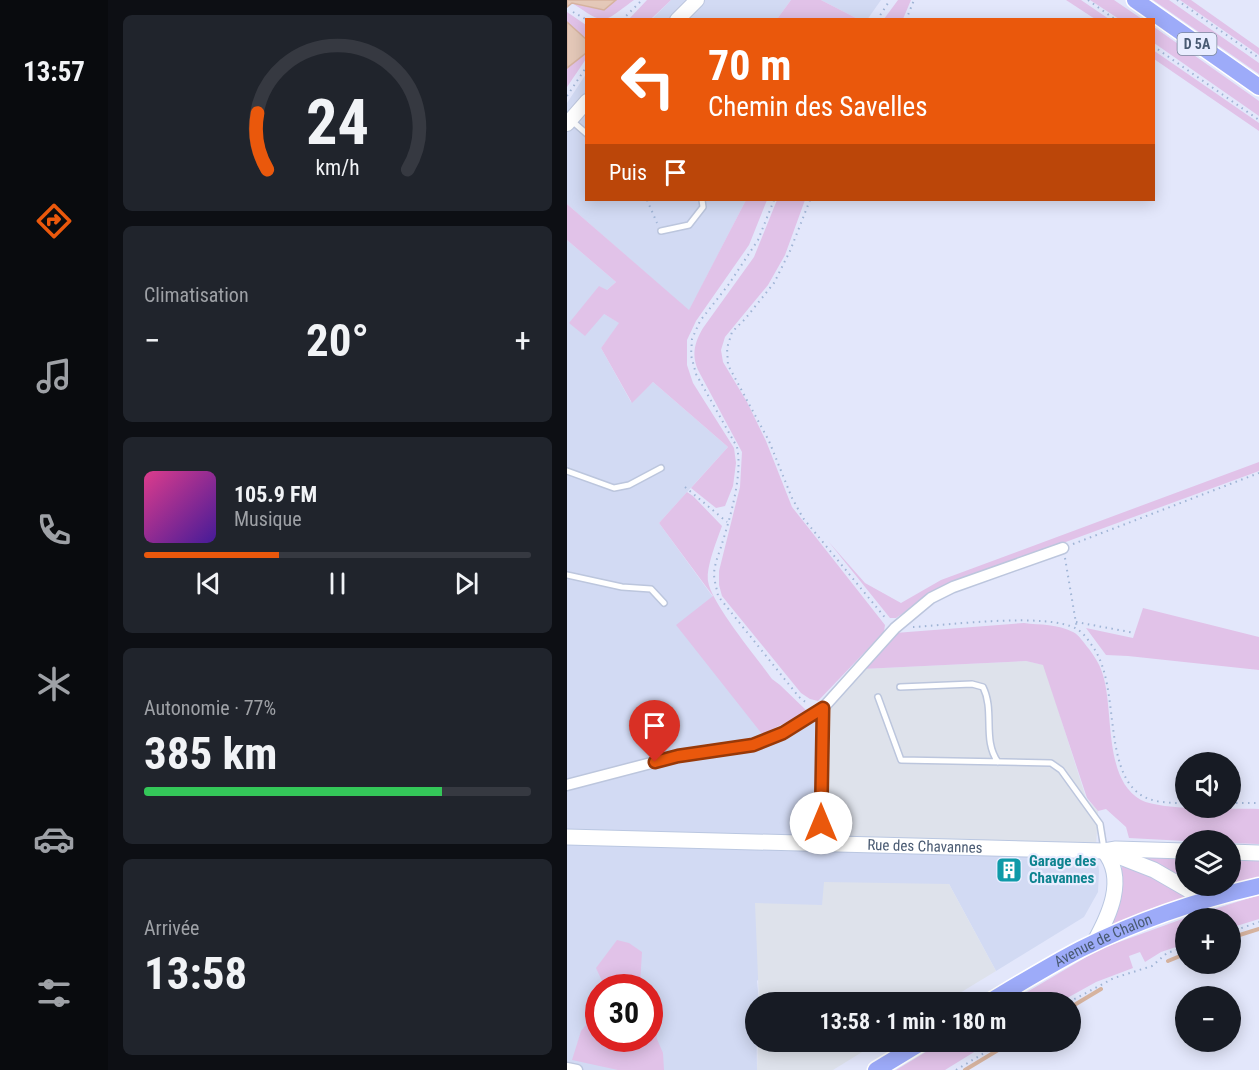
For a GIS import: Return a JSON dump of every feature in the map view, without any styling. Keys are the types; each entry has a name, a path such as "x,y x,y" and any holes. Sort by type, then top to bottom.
{"main road":[{"name":"D 5A","path":"1135,0 1259,87"},
{"name":"Rue des Chavannes","path":"567,837 1104,851 1116,849 1175,851"},
{"path":"1104,851 1154,870 1206,900"},
{"path":"1094,943 1107,917 1115,889 1115,876 1111,861 1104,851"},
{"path":"1241,852 1259,853"},
{"name":"Avenue de Chalon","path":"1007,992 1094,943 1206,900 1259,886"},
{"path":"876,1070 906,1052"}],"street":[{"path":"679,18 697,0"},
{"path":"569,122 585,103"},
{"path":"567,785 678,756 753,745 783,733 823,708 895,628 931,598 953,587 1063,548"},
{"path":"821,844 823,708"},
{"path":"567,1068 577,1070"}],"lane":[{"path":"569,122 585,133"},
{"path":"661,231 689,225 703,207 702,201"},
{"path":"567,471 614,488 629,485 661,468"},
{"path":"567,575 622,587 651,589 663,603"},
{"path":"900,687 972,684 983,687 987,696 990,745 992,754 998,762"},
{"path":"878,697 901,760 1051,763 1061,770 1100,824 1104,851"}],"path":[{"path":"624,18 642,0"},
{"path":"878,18 890,0"},
{"path":"907,18 914,0"},
{"path":"1088,0 1113,18"},
{"path":"1177,0 1259,57"},
{"path":"573,12 585,20"},
{"path":"1155,47 1259,120"},
{"path":"567,96 585,69"},
{"path":"647,201 661,231"},
{"path":"774,201 758,240 729,284 700,321 692,339 690,355 696,374 737,447 738,455 739,472 715,561 714,577 718,596 799,697 811,706 823,708"},
{"path":"810,201 790,251 774,283 732,332 727,348 727,365 760,423 803,518 895,628 1022,620 1052,623 1077,629 1089,640 1102,661 1107,678 1123,776 1138,793 1163,803 1175,803"},
{"path":"1077,629 1063,548 1259,474"},
{"path":"685,487 727,522"},
{"path":"1076,622 1135,633"},
{"path":"1241,803 1259,803"},
{"path":"1241,928 1259,922"},
{"path":"1081,996 1114,978 1152,966 1167,953 1175,950"},
{"path":"956,1070 986,1052"}],"shaded area":[{"path":"567,0 616,0 604,10 572,3 567,7"},
{"path":"616,0 634,0 609,18 592,16 572,3 604,10"},
{"path":"647,0 671,0 652,18 630,18"},
{"path":"671,0 791,0 778,18 653,18"},
{"path":"791,0 821,0 856,18 778,18"},
{"path":"821,0 881,0 868,18 856,18"},
{"path":"898,0 911,0 903,18 885,18"},
{"path":"1066,0 1081,0 1108,18 1093,18"},
{"path":"1090,0 1114,0 1141,18 1117,18"},
{"path":"1153,0 1169,0 1259,63 1259,74"},
{"path":"1180,0 1191,0 1259,48 1259,55"},
{"path":"567,12 585,24 585,39 567,22"},
{"path":"567,22 585,38 585,54 567,68"},
{"path":"1155,28 1259,101 1259,116 1155,44"},
{"path":"1155,51 1259,123 1259,131 1155,60"},
{"path":"585,54 585,60 567,87 567,68"},
{"path":"585,76 585,201 745,201 689,311 567,204 567,103"},
{"path":"745,201 767,201 749,245 696,321 687,340 687,365 693,383 734,448 736,463 733,486 725,506 716,508 691,488 728,447 653,382 632,403 601,348 619,323 604,314 585,336 569,323 599,286 607,290 616,282 567,240 567,204 689,310"},
{"path":"777,201 805,201 785,255 768,285 725,337 721,350 723,362 747,402 766,441 792,507 885,625 884,632 818,701 801,693 722,596 719,585 719,571 740,487 742,452 698,370 695,348 703,328 754,257"},
{"path":"567,240 616,282 607,290 604,314 620,323 601,348 631,402 653,382 728,447 659,523 713,597 762,734 808,712 1096,847 1099,871 1098,892 1084,917 996,971 949,884 822,905 757,981 758,992 745,992 745,1052 757,1052 757,1070 567,1070"},
{"path":"1259,462 1259,471 940,588 896,618 890,618 828,541 865,583 901,603 941,580"},
{"path":"687,492 722,526 712,554 708,575 711,591 717,603 772,679 808,712 762,734 676,625 713,596 659,523"},
{"path":"1143,608 1259,637 1259,670 1106,655 1086,628 1133,638"},
{"path":"1024,623 1055,626 1073,632 1095,657 1101,669 1106,687 1115,760 1120,776 1129,790 1141,800 1151,804 1175,807 1175,818 1241,818 1241,809 1259,809 1259,844 1241,843 1241,830 1175,830 1175,840 1129,838 1126,827 1106,809 1098,811 1087,798 1043,665 1026,661 862,669 895,633"},
{"path":"1026,661 1044,665 1086,798 1098,811 1096,847 824,840 826,710 862,669"},
{"path":"1139,854 1175,855 1175,878 1138,859"},
{"path":"1241,856 1259,857 1259,878 1241,883"},
{"path":"1131,865 1175,890 1175,896 1184,896 1184,898 1111,928 1120,891 1122,867"},
{"path":"824,882 949,884 996,971 961,992 759,992 755,903 822,905"},
{"path":"1259,895 1259,919 1241,925 1241,908 1218,908"},
{"path":"1175,922 1175,947 1161,952 1145,962 1140,952 1129,956 1133,968 1096,982 1078,992 1027,992 1100,949"},
{"path":"617,940 629,943 642,952 641,974 599,974 596,968"},
{"path":"585,1026 585,1052 663,1052 664,1070 618,1070 572,1060 581,1031"},
{"path":"758,1052 862,1052 833,1070 757,1070"},
{"path":"926,1052 974,1052 945,1070 896,1070"}],"waterway":[{"path":"1241,935 1259,929"},
{"path":"1168,961 1175,958"},
{"path":"1081,1001 1101,989"},
{"path":"965,1070 995,1052"}],"place":[{"name":"Garage des Chavannes","path":"1009,870"}],"route":[{"path":"655,762 678,756 753,745 783,733 823,708 821,823"}]}
